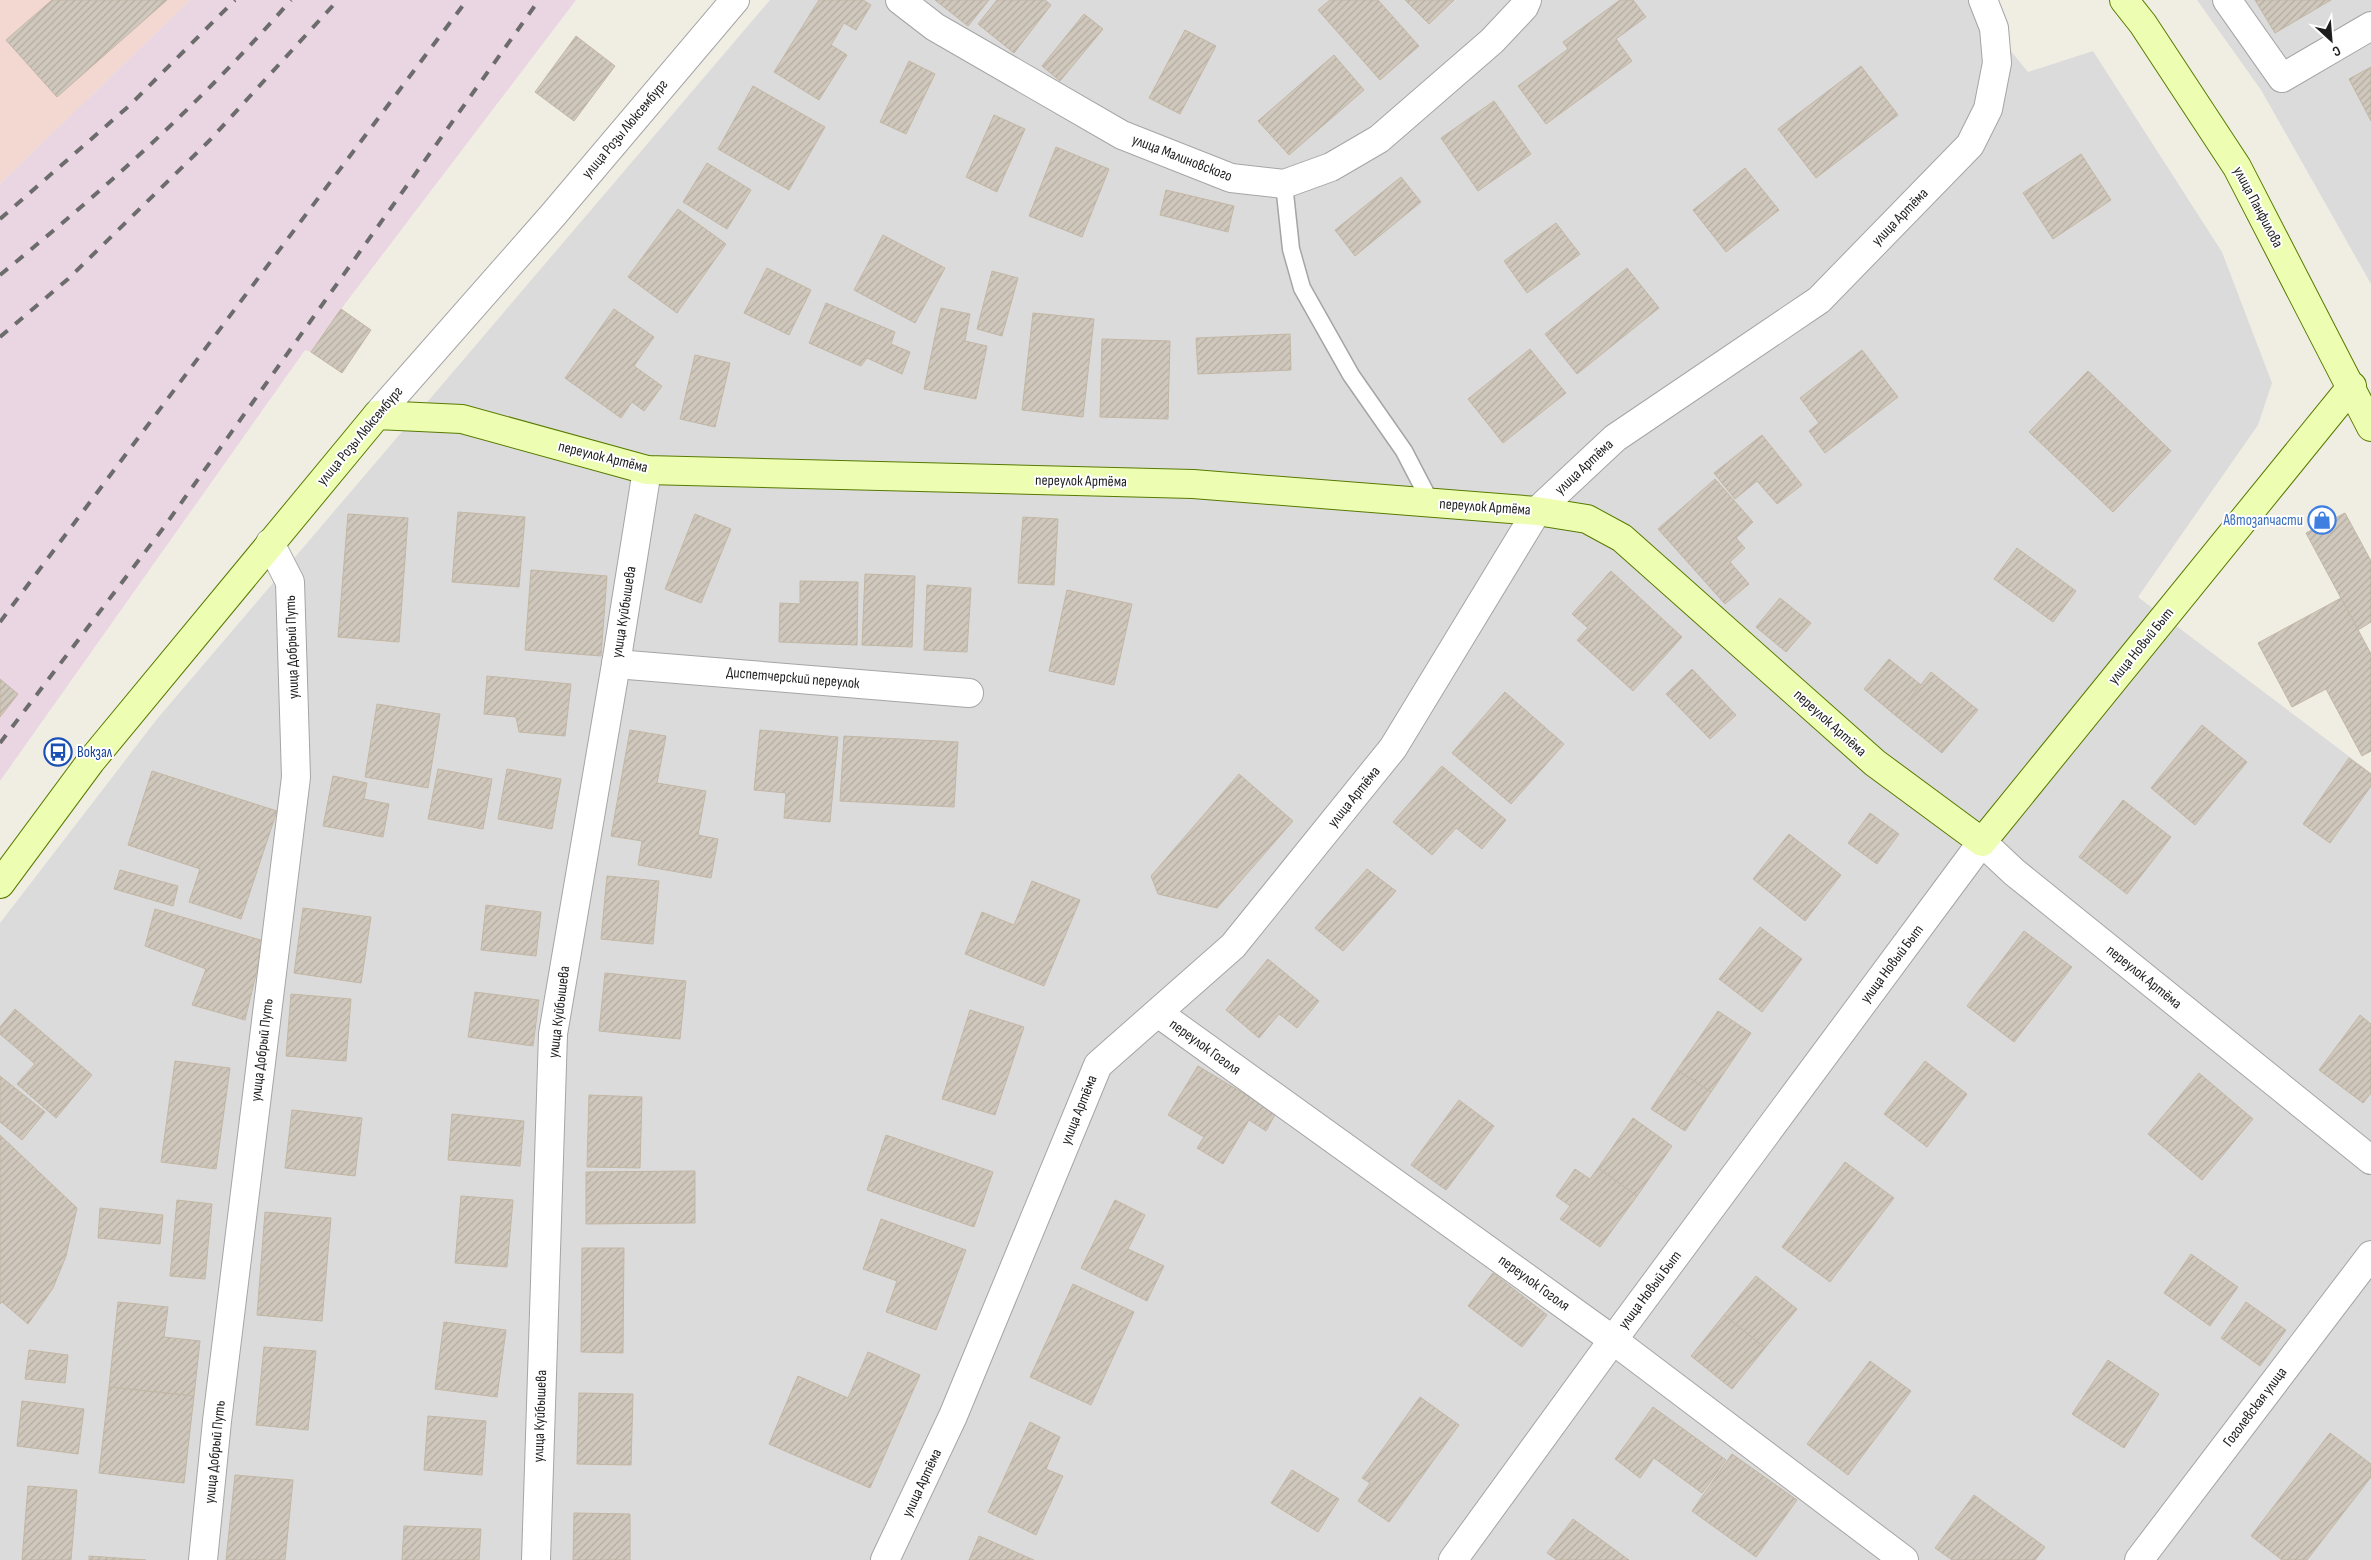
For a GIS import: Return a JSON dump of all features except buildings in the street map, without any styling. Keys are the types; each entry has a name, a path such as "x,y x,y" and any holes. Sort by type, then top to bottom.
{"street":[{"name":"улица Розы Люксембург","path":"0,884 91,761 270,542 377,416 553,215 735,0"},
{"name":"улица Малиновского","path":"900,0 935,28 1122,135 1231,178 1284,184 1331,166 1379,139 1492,41 1524,7 1527,0"},
{"name":"улица Артёма","path":"885,1560 953,1416 1098,1066 1233,946 1393,748 1537,511 1615,438 1819,300 1970,145 1988,110 1997,63 1994,28 1983,0"},
{"name":"улица Панфилова","path":"2124,0 2143,24 2237,167 2352,386 2371,426"},
{"path":"2227,0 2282,78 2371,26"},
{"name":"улица Новый Быт","path":"1454,1560 1613,1340 1982,842 2352,386"},
{"name":"переулок Артёма","path":"377,416 462,419 647,470 1193,484 1537,511 1587,519 1622,538 1875,763 1982,842 2014,872 2371,1160"},
{"name":"улица Куйбышева","path":"536,1560 553,1034 647,470"},
{"name":"улица Добрый Путь","path":"203,1560 219,1411 296,777 290,582 270,542"},
{"name":"Диспетчерский переулок","path":"616,664 969,692"},
{"name":"переулок Гоголя","path":"1158,1013 1613,1340 1904,1560"},
{"name":"Гоголевская улица","path":"2140,1560 2371,1255"}],"lane":[{"path":"1284,184 1291,249 1302,288 1350,375 1404,451 1431,503"}],"shaded area":[{"path":"0,0 190,0 0,184"},
{"path":"190,0 576,0 341,309 311,352 305,350 0,781 0,184"},
{"path":"770,0 1969,0 2028,72 2093,51 2222,252 2272,383 2258,425 2138,597 2371,773 2371,1560 0,1560 0,923 157,719"},
{"path":"2197,0 2371,0 2371,284 2261,90"}],"railway":[{"path":"0,219 130,105 235,0"},
{"path":"0,275 152,144 223,74 291,0"},
{"path":"0,337 68,279 209,141 338,0"},
{"path":"0,622 467,0"},
{"path":"0,743 164,527 539,0"}],"place":[{"name":"Автозапчасти","path":"2322,520"},
{"name":"Вокзал","path":"58,752"}]}
